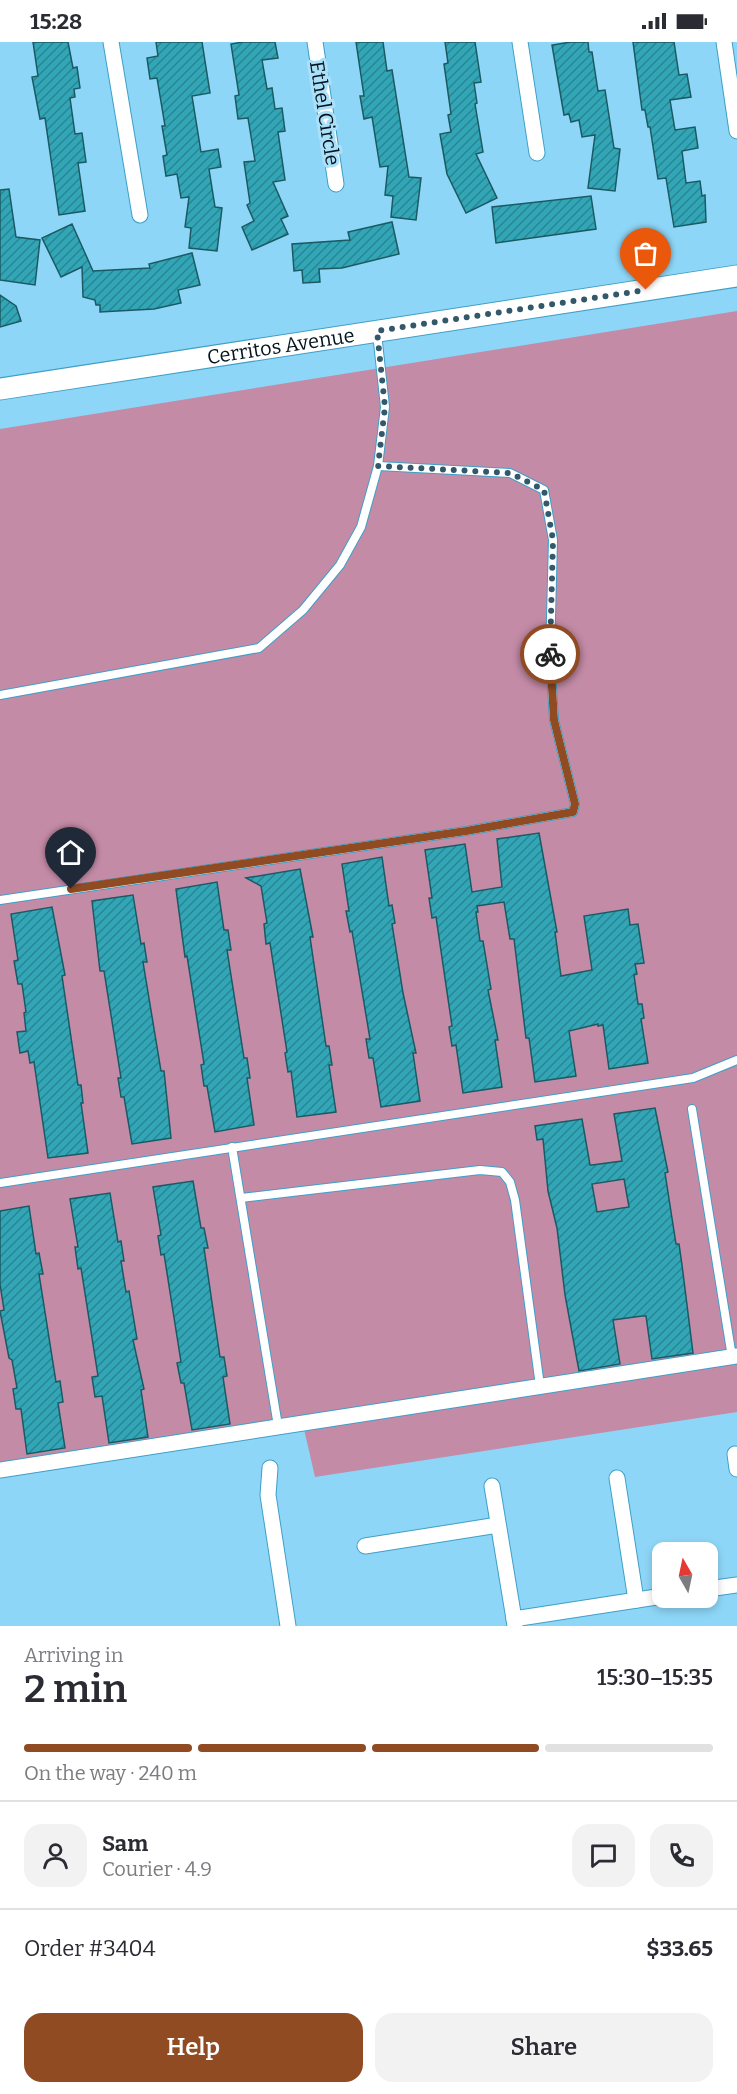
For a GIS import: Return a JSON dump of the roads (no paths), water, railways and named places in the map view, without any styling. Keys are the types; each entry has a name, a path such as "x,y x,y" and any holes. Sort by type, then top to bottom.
{"main road":[{"name":"Cerritos Avenue","path":"0,389 737,276"}],"street":[{"path":"111,42 140,215"},
{"name":"Ethel Circle","path":"315,42 336,184"},
{"path":"519,42 537,153"},
{"path":"724,42 737,131"},
{"path":"0,1470 734,1357"},
{"path":"270,1468 268,1495 288,1626"},
{"path":"616,1478 636,1600"},
{"path":"492,1486 514,1623 652,1598"},
{"path":"365,1546 498,1525"},
{"path":"718,1588 737,1585"}],"lane":[{"path":"0,695 259,648 303,610 340,565 360,527 378,466 385,407 377,331"},
{"path":"0,900 466,831 573,812 575,804 554,720 550,655 553,540 544,490 510,473 378,466"},
{"path":"0,1183 693,1078 737,1060"},
{"path":"692,1109 734,1357"},
{"path":"232,1147 278,1426"},
{"path":"241,1198 288,1190 480,1170 502,1172 510,1182 515,1200 540,1386"}]}
